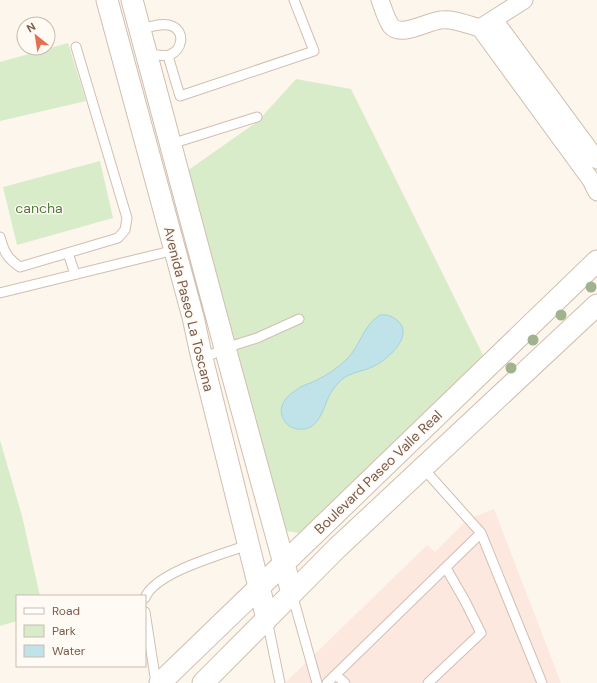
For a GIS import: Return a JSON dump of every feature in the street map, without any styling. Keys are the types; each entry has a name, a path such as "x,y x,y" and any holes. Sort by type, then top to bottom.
{"street":[{"name":"Avenida Paseo La Toscana","path":"106,0 193,318 200,354 267,619"},
{"name":"Avenida Paseo La Toscana","path":"132,0 139,25 155,59 171,144 224,348 292,593"},
{"path":"380,0 390,25 395,29 402,31 440,20 487,24 524,0"},
{"path":"114,27 130,20 139,25"},
{"path":"487,24 597,160"},
{"path":"487,24 591,180 597,192"},
{"path":"126,70 142,70 155,59"},
{"name":"Boulevard Paseo Valle Real","path":"160,683 597,260"},
{"name":"Boulevard Paseo Valle Real","path":"267,619 337,548 597,305"},
{"path":"193,318 195,314 203,309 212,309 215,311"},
{"path":"203,683 267,619"}],"lane":[{"path":"139,25 172,26 179,32 181,39 177,52 155,59 180,96 314,51 294,0"},
{"path":"0,237 4,251 11,261 20,267 118,238 125,230 127,218 76,47"},
{"path":"171,144 257,117"},
{"path":"0,293 174,250"},
{"path":"68,253 76,274"},
{"path":"200,354 213,354 224,348 256,338 299,319"},
{"path":"423,468 481,533 542,683"},
{"path":"327,683 481,533"},
{"path":"146,596 148,591 157,583 195,563 248,545"},
{"path":"428,683 481,633 465,600 446,568"},
{"path":"292,593 317,683"},
{"path":"146,618 156,683"},
{"path":"267,619 280,683"},
{"path":"336,675 345,683"}],"shaded area":[{"path":"494,509 561,683 285,683 427,545 435,552 468,519"}],"green space":[{"path":"68,43 86,101 0,121 0,62 21,56 56,56 56,46"},
{"path":"296,79 351,89 483,355 305,534 280,530 187,171 258,121"},
{"name":"cancha","path":"100,161 113,218 17,245 3,187"},
{"path":"0,440 22,516 40,595 16,595 16,621 0,626"}],"water":[{"path":"380,315 393,317 402,326 403,333 397,347 391,354 378,364 349,375 341,380 330,394 316,423 311,427 298,429 288,425 281,413 281,408 285,400 300,387 328,374 344,362 355,348 366,329"}]}
